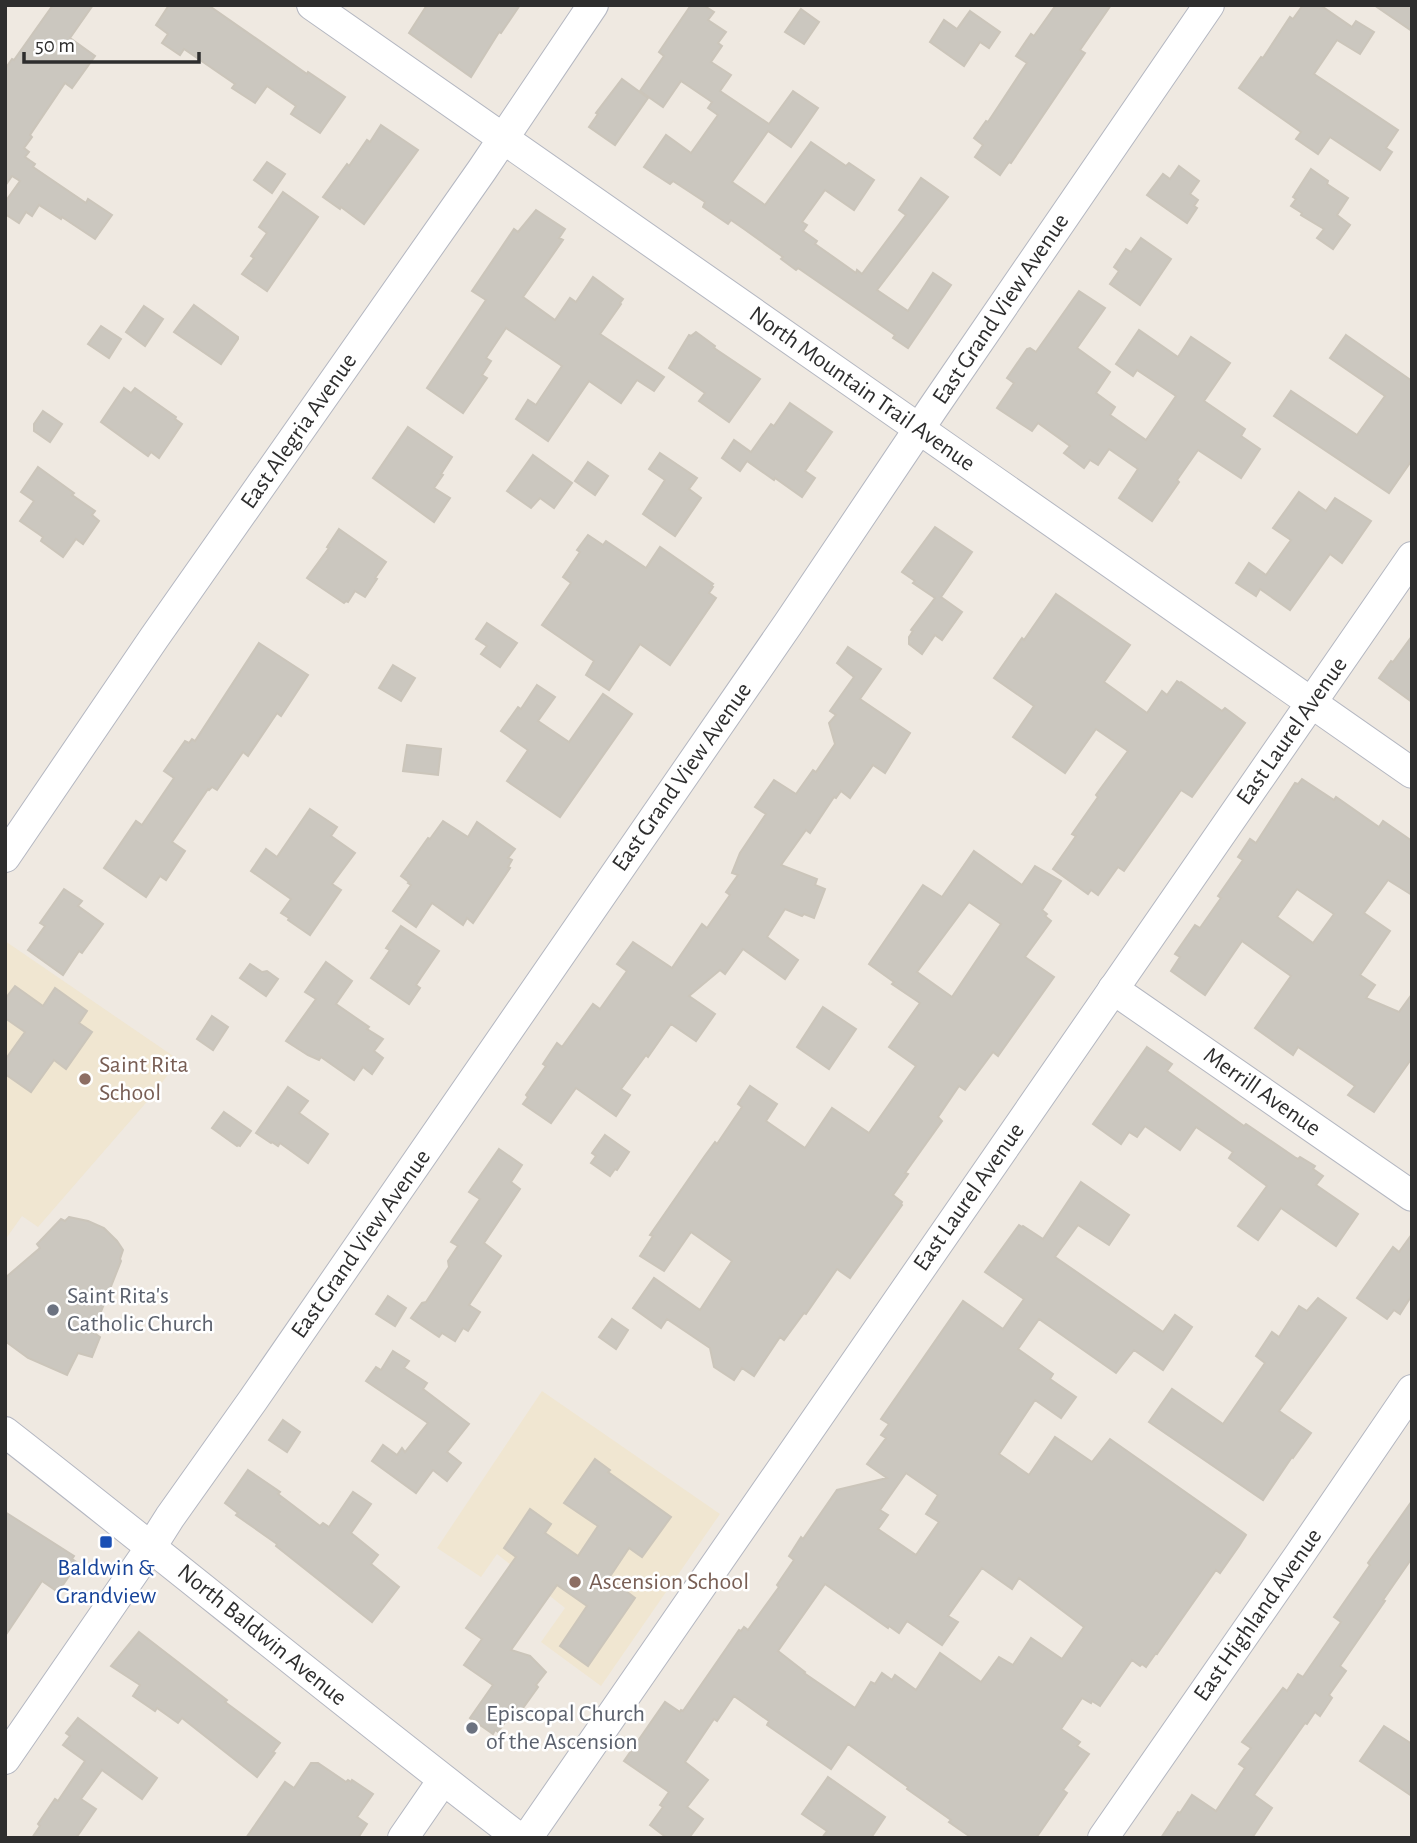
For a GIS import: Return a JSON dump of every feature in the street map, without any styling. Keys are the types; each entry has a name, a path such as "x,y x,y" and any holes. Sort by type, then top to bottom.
{"street":[{"name":"North Mountain Trail Avenue","path":"312,5 1412,773"},
{"name":"East Alegria Avenue","path":"5,857 593,5"},
{"name":"East Grand View Avenue","path":"5,1759 788,624 1209,5"},
{"name":"East Laurel Avenue","path":"527,1838 1412,557"},
{"name":"Merrill Avenue","path":"1113,989 1412,1196"},
{"name":"East Highland Avenue","path":"1103,1838 1412,1390"},
{"name":"North Baldwin Avenue","path":"5,1432 519,1838"},
{"path":"403,1838 443,1780"}],"shaded area":[{"name":"Saint Rita School","path":"5,941 179,1060 151,1097 38,1227 22,1216 5,1240"},
{"path":"542,1391 720,1514 601,1686 541,1642 565,1608 497,1554 481,1577 437,1548"}],"building":[{"path":"53,5 93,5 70,38 95,56 72,88 65,83 30,135 32,137 24,148 29,152 25,157 35,164 33,167 86,203 88,199 112,215 95,239 39,205 32,216 26,212 19,223 5,214 5,202 20,181 12,176 5,186 5,69"},
{"path":"169,5 208,5 345,97 320,133 291,114 296,106 267,86 255,103 232,88 235,84 184,49 180,55 162,43 168,34 156,25"},
{"path":"427,5 520,5 501,33 499,32 471,77 409,33"},
{"path":"691,5 703,5 714,12 708,20 726,32 718,43 722,46 711,62 731,75 720,91 769,124 793,91 818,108 791,147 768,131 732,182 765,205 811,142 846,166 849,163 874,180 854,210 825,190 802,222 807,225 803,231 817,241 815,244 856,273 857,270 862,274 906,215 899,210 921,178 948,197 877,290 908,311 933,273 951,285 908,348 893,338 895,335 798,268 796,270 781,259 783,257 731,220 728,224 703,207 705,202 673,181 670,184 644,167 666,135 691,153 718,115 708,108 712,102 681,81 663,107 640,91 664,56 659,52"},
{"path":"1056,5 1111,5 1080,50 1085,53 1011,163 1009,162 1000,175 975,157 983,145 974,138 986,121 988,122 1027,63 1016,56"},
{"path":"1303,5 1320,5 1352,27 1356,21 1374,32 1360,54 1337,40 1314,74 1398,130 1386,148 1392,152 1380,170 1330,137 1318,154 1296,139 1301,132 1239,88 1290,17 1293,19"},
{"path":"1374,5 1412,5 1412,31"},
{"path":"801,9 819,22 804,44 785,32"},
{"path":"970,11 1000,32 989,48 980,42 964,66 930,42 944,20 957,29"},
{"path":"622,79 648,98 615,145 589,127 598,114 596,113"},
{"path":"381,125 418,150 364,224 323,197"},
{"path":"267,162 285,174 272,193 254,180"},
{"path":"1179,166 1199,181 1190,194 1198,200 1194,206 1197,208 1187,223 1147,195 1163,174 1170,179"},
{"path":"1311,169 1348,198 1337,215 1350,225 1333,249 1317,238 1324,229 1291,206 1296,199 1293,197"},
{"path":"283,192 318,217 267,291 242,274 267,233 259,227"},
{"path":"536,210 565,229 559,238 563,240 523,297 555,320 570,298 576,302 593,277 623,299 600,334 664,377 654,391 637,380 621,403 589,381 548,441 516,419 528,400 536,405 562,366 506,328 486,358 491,361 482,375 487,378 463,413 427,388 486,300 472,291 514,229 518,232"},
{"path":"1141,238 1171,259 1140,305 1110,284 1119,271 1114,267 1126,249 1131,252"},
{"path":"1079,291 1105,308 1077,348 1110,372 1096,393 1115,407 1110,415 1146,440 1176,396 1137,370 1133,376 1116,364 1139,330 1178,357 1191,337 1230,363 1204,401 1245,429 1241,436 1260,449 1241,478 1198,450 1152,521 1119,498 1138,469 1109,449 1098,465 1090,460 1084,468 1064,453 1070,446 1038,423 1032,431 997,408 1014,383 1007,378 1027,349 1036,352"},
{"path":"194,305 238,337 221,364 174,332"},
{"path":"144,306 163,319 145,346 126,332"},
{"path":"101,326 121,339 109,358 88,344"},
{"path":"696,332 715,346 714,348 760,379 729,422 699,401 705,393 669,368 689,335"},
{"path":"1346,335 1412,381 1412,460 1389,493 1274,416 1291,391 1357,435 1385,396 1330,358"},
{"path":"124,388 131,393 135,388 182,424 159,458 151,452 148,456 101,422"},
{"path":"790,403 832,432 805,471 815,478 802,497 747,461 740,471 722,458 734,440 751,452"},
{"path":"43,411 62,424 50,442 34,431 34,424"},
{"path":"408,427 452,457 434,488 450,498 434,522 373,478"},
{"path":"660,453 697,478 689,489 701,498 675,536 643,514 665,480 649,469"},
{"path":"533,455 572,483 554,508 540,498 531,508 507,491"},
{"path":"588,462 608,476 595,495 575,481"},
{"path":"38,467 95,511 92,515 99,521 83,544 76,539 63,557 41,541 43,537 20,521 34,501 21,492"},
{"path":"1299,492 1326,511 1335,498 1371,521 1342,563 1330,554 1290,610 1260,589 1256,596 1236,583 1249,563 1266,575 1291,540 1273,528"},
{"path":"935,527 972,552 941,597 962,612 942,640 935,635 922,654 909,644 909,637 913,631 911,630 935,598 902,572"},
{"path":"339,529 386,562 365,597 355,591 348,602 344,603 307,578"},
{"path":"588,535 603,545 606,541 646,568 660,547 713,584 709,593 716,598 670,665 640,644 609,690 586,675 594,661 542,625 571,583 563,577"},
{"path":"1056,594 1130,645 1104,682 1147,713 1162,691 1167,695 1177,681 1222,711 1225,708 1245,723 1192,797 1181,790 1124,871 1118,867 1098,895 1091,890 1088,894 1053,869 1076,836 1072,834 1098,797 1096,795 1128,751 1096,729 1065,773 1013,737 1034,706 994,678"},
{"path":"487,623 517,643 500,667 481,654 487,646 476,639"},
{"path":"1412,636 1412,702 1379,678"},
{"path":"259,643 308,675 281,716 277,713 248,756 243,752 217,790 212,787 208,789 172,842 185,851 166,880 160,876 146,897 104,868 136,821 142,825 174,778 164,771 185,741 195,741"},
{"path":"848,647 881,669 860,699 910,733 885,773 873,765 850,798 841,791 834,797 810,833 806,830 781,865 817,879 815,885 825,889 814,918 785,909 767,937 798,960 785,979 743,949 725,974 720,970 689,996 715,1014 696,1041 671,1024 621,1089 630,1095 616,1116 576,1088 551,1123 523,1104 557,1043 562,1047 593,1004 600,1009 627,971 617,964 633,942 672,968 702,924 707,928 730,895 726,892 738,875 732,873 740,853 766,814 755,807 774,780 796,794 813,770 816,772 835,744 829,723 836,715 830,711 854,677 837,663"},
{"path":"393,665 415,678 401,701 379,688"},
{"path":"537,685 555,697 538,721 569,742 603,694 632,714 560,817 507,781 528,750 501,731 518,707 521,709"},
{"path":"407,745 441,749 438,775 403,771"},
{"path":"1302,779 1334,800 1336,797 1379,827 1383,821 1412,841 1412,895 1388,880 1364,913 1390,931 1360,975 1375,985 1366,998 1399,1012 1412,994 1412,1058 1374,1112 1348,1095 1355,1086 1298,1047 1293,1055 1255,1028 1291,976 1242,941 1205,995 1171,971 1180,957 1175,954 1195,925 1200,928 1221,898 1218,896 1243,860 1238,857 1250,839 1256,843 1295,783 1298,784","holes":["1297,889 1334,914 1313,943 1277,917"]},
{"path":"310,809 337,827 331,836 355,853 332,884 341,890 310,935 281,913 291,899 251,871 266,849 277,857"},
{"path":"443,821 468,837 477,822 515,849 508,858 512,860 508,867 510,868 473,923 467,918 463,925 432,903 416,927 393,911 411,885 401,876"},
{"path":"974,851 1022,885 1035,866 1061,881 1042,910 1051,921 1025,957 1054,977 998,1056 993,1052 965,1090 959,1086 938,1117 942,1121 905,1173 908,1174 893,1195 902,1205 850,1278 837,1269 806,1314 804,1313 784,1340 780,1337 754,1376 742,1368 734,1380 714,1367 710,1348 667,1319 661,1328 633,1308 654,1278 700,1310 732,1261 691,1232 664,1271 640,1256 653,1236 650,1235 742,1107 738,1104 750,1086 777,1104 766,1121 805,1148 832,1108 869,1133 916,1066 889,1047 920,1003 869,964 923,885 942,897","holes":["969,902 1001,924 952,997 917,972"]},
{"path":"64,889 82,901 78,906 103,924 82,953 79,951 63,975 28,950 45,926 40,923"},
{"path":"401,926 439,951 416,985 420,988 409,1004 371,978 390,950 386,948"},
{"path":"326,962 352,981 336,1004 383,1039 374,1051 383,1058 372,1074 363,1067 354,1080 321,1057 319,1060 308,1055 286,1041 316,999 305,992"},
{"path":"250,964 278,979 266,996 240,978"},
{"path":"15,986 43,1006 55,988 87,1011 79,1023 92,1032 66,1069 54,1060 31,1092 5,1074 5,1060 25,1032 5,1018 5,999"},
{"path":"823,1007 856,1029 829,1069 797,1047"},
{"path":"212,1016 228,1027 213,1050 197,1039"},
{"path":"1147,1047 1172,1064 1167,1071 1244,1126 1246,1124 1296,1158 1300,1157 1315,1166 1313,1169 1323,1176 1316,1185 1358,1214 1336,1246 1281,1208 1258,1240 1238,1226 1267,1186 1229,1158 1233,1152 1196,1127 1180,1150 1145,1126 1137,1137 1129,1132 1121,1144 1093,1124"},
{"path":"288,1087 308,1101 299,1113 328,1134 308,1163 280,1143 278,1146 256,1133"},
{"path":"224,1112 251,1131 240,1146 212,1128"},
{"path":"605,1135 629,1152 610,1176 591,1163 596,1156 592,1153"},
{"path":"499,1149 522,1165 511,1182 520,1189 484,1243 501,1256 469,1305 480,1312 468,1331 463,1328 455,1341 442,1333 439,1337 411,1318 422,1303 426,1302 449,1267 448,1261 458,1246 451,1242 480,1199 469,1192"},
{"path":"1081,1182 1129,1215 1109,1245 1078,1225 1055,1257 1163,1332 1175,1315 1192,1327 1163,1370 1134,1350 1116,1373 1039,1319 1018,1349 1053,1374 1050,1379 1076,1397 1061,1418 1035,1400 999,1454 1029,1475 1055,1437 1092,1462 1110,1439 1246,1535 1220,1573 1216,1570 1146,1667 1132,1660 1100,1706 1082,1698 1061,1729 1080,1742 1077,1746 1089,1754 1063,1790 1067,1793 1036,1838 972,1838 848,1744 831,1769 767,1725 769,1721 734,1696 717,1721 714,1719 685,1762 708,1780 687,1807 703,1819 689,1838 667,1838 650,1825 663,1807 660,1805 669,1792 624,1761 665,1702 680,1712 683,1711 739,1630 744,1627 748,1630 779,1587 777,1585 794,1560 789,1556 801,1537 803,1539 837,1490 887,1478 867,1464 886,1438 881,1435 889,1424 881,1419 963,1301 1003,1329 1024,1299 985,1272 1019,1225 1043,1239","holes":["906,1473 938,1495 926,1514 939,1522 916,1555 878,1529 888,1515 880,1510","982,1568 1012,1589 1019,1578 1084,1627 1062,1659 1031,1638 1013,1665 999,1657 981,1682 940,1653 916,1690 895,1675 892,1680 882,1673 875,1684 871,1682 855,1708 804,1673 778,1651 825,1584 888,1628 889,1626 899,1633 907,1621 942,1645 958,1622 948,1616"]},
{"name":"Saint Rita's Catholic Church","path":"69,1217 104,1228 123,1250 93,1332 100,1337 92,1357 78,1353 67,1375 28,1358 5,1341 5,1278 40,1248 37,1244 61,1219 65,1221"},
{"path":"1412,1234 1412,1295 1400,1314 1394,1310 1387,1319 1357,1298 1393,1247 1399,1252"},
{"path":"388,1296 406,1308 395,1326 376,1314"},
{"path":"1318,1298 1346,1318 1279,1411 1311,1433 1263,1500 1149,1422 1172,1389 1223,1424 1265,1363 1256,1356 1272,1332 1279,1337 1299,1306 1307,1311"},
{"path":"612,1319 628,1330 616,1349 599,1337"},
{"path":"393,1351 409,1361 404,1368 427,1383 423,1389 469,1424 447,1452 461,1463 447,1481 433,1470 416,1493 372,1461 383,1445 397,1455 402,1448 405,1452 428,1423 366,1381 376,1367 381,1370"},
{"path":"283,1420 300,1432 287,1452 269,1440"},
{"path":"595,1459 610,1470 608,1472 671,1517 642,1557 629,1548 609,1578 635,1598 588,1666 560,1646 587,1606 557,1585 511,1650 530,1656 546,1672 518,1715 513,1711 498,1732 495,1730 493,1734 470,1718 493,1685 464,1665 482,1639 466,1628 516,1557 504,1548 530,1509 551,1524 545,1533 578,1556 598,1526 564,1503"},
{"path":"248,1470 280,1492 278,1494 320,1526 323,1523 329,1527 353,1492 371,1504 351,1533 378,1555 371,1564 399,1587 372,1622 276,1546 277,1544 236,1515 238,1513 225,1503"},
{"path":"1412,1501 1412,1558 1340,1666 1346,1671 1329,1695 1332,1698 1320,1716 1315,1712 1307,1724 1305,1723 1254,1795 1272,1808 1252,1838 1161,1838 1192,1795 1216,1811 1245,1768 1239,1764 1251,1748 1242,1742 1283,1688 1287,1691 1298,1674 1303,1677 1341,1622 1334,1617"},
{"path":"5,1512 74,1556 72,1559 78,1563 58,1592 42,1581 5,1636"},
{"path":"139,1632 280,1743 257,1777 182,1718 178,1723 133,1696 140,1685 111,1666"},
{"path":"78,1718 157,1778 142,1799 102,1770 81,1799 96,1809 76,1838 32,1838 55,1799 58,1801 85,1761 63,1745 70,1736 66,1733"},
{"path":"1384,1726 1412,1744 1412,1796 1360,1761"},
{"path":"311,1763 318,1763 346,1782 352,1780 373,1794 357,1817 367,1824 358,1838 246,1838 285,1782 294,1788"},
{"path":"828,1777 885,1817 871,1838 822,1838 827,1831 802,1814"}],"place":[{"name":"Saint Rita School","path":"85,1079"},
{"name":"Saint Rita's Catholic Church","path":"53,1310"},
{"name":"Baldwin & Grandview","path":"106,1542"},
{"name":"Ascension School","path":"575,1582"},
{"name":"Episcopal Church of the Ascension","path":"472,1728"}]}
